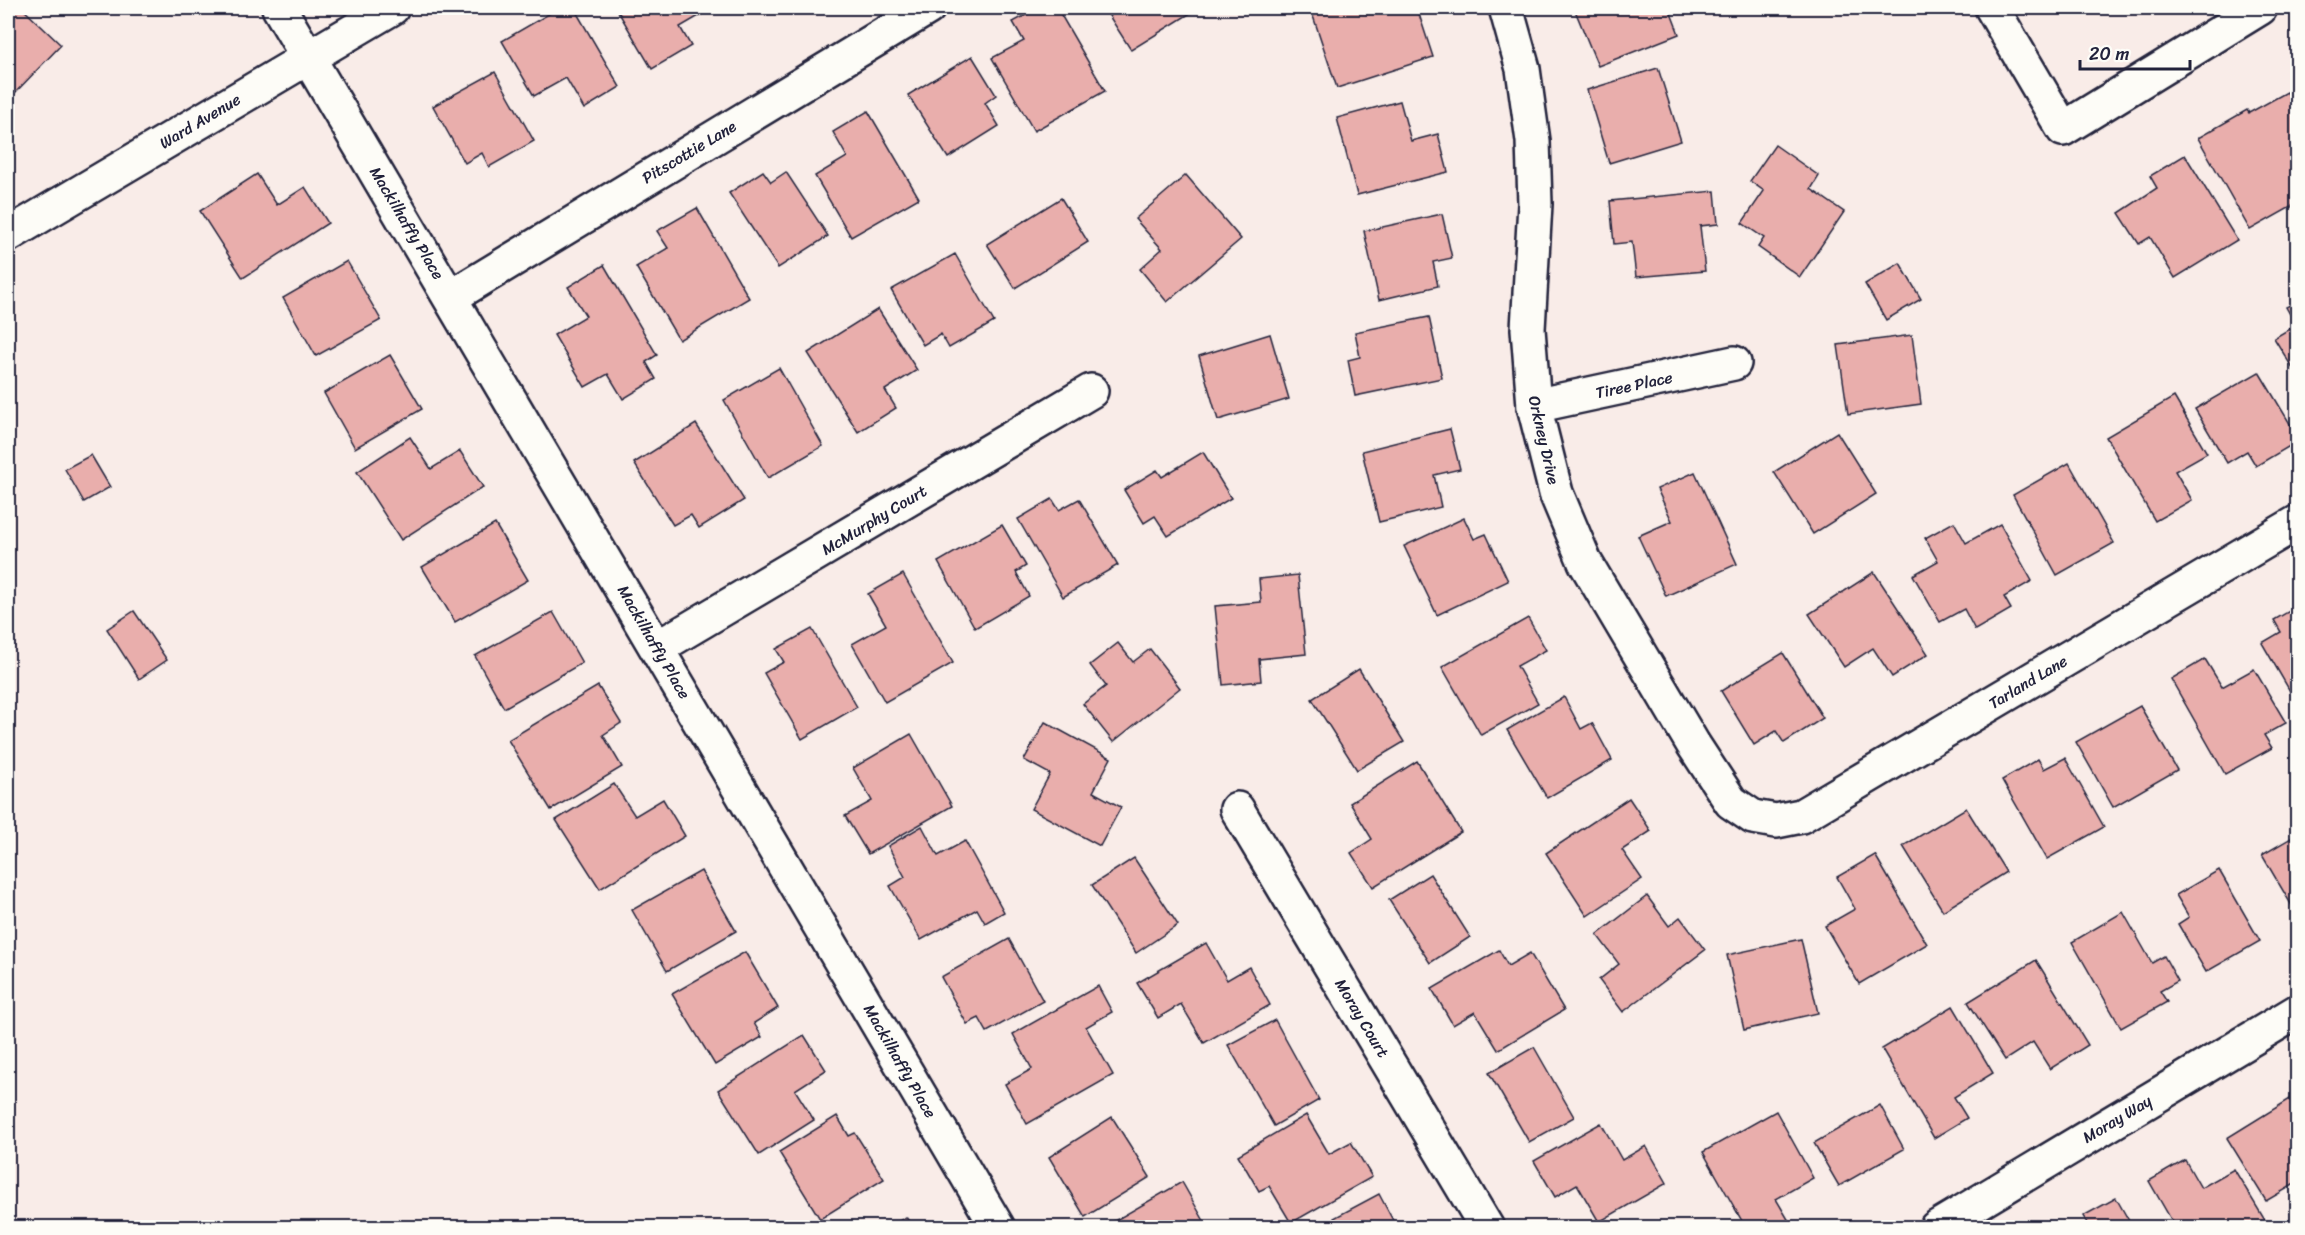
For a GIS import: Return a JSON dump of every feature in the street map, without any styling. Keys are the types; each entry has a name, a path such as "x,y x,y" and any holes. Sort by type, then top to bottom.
{"street":[{"name":"Mackilhaffy Place","path":"279,8 998,1227"},
{"name":"Ward Avenue","path":"8,235 392,8"},
{"name":"Pitscottie Lane","path":"451,297 928,8"},
{"name":"Orkney Drive","path":"1506,8 1523,69 1533,141 1535,204 1528,329 1534,406 1556,493 1585,562 1694,744 1731,802 1753,817"},
{"path":"1992,8 2063,129 2260,8"},
{"name":"Tiree Place","path":"1534,406 1734,363"},
{"name":"McMurphy Court","path":"657,648 1091,392"},
{"name":"Tarland Lane","path":"1753,817 1776,822 1801,816 2298,522"},
{"name":"Moray Court","path":"1237,809 1487,1227"},
{"name":"Moray Way","path":"1936,1227 2298,1011"}],"building":[{"path":"8,8 22,8 61,45 14,94 8,88"},
{"path":"559,8 574,8 620,87 584,109 566,78 534,96 502,41"},
{"path":"616,8 711,9 680,27 691,46 652,69"},
{"path":"1039,8 1057,8 1105,91 1034,131 992,58 1024,41 1013,22"},
{"path":"1104,8 1192,8 1194,11 1131,50"},
{"path":"1329,8 1417,8 1433,57 1337,88 1312,13"},
{"path":"1574,8 1669,8 1679,34 1598,66"},
{"path":"972,56 996,95 985,103 999,126 948,158 908,95"},
{"path":"1658,68 1681,141 1609,163 1587,90"},
{"path":"495,72 534,141 489,167 482,153 465,163 433,106"},
{"path":"2287,92 2298,110 2298,203 2250,230 2198,138 2247,110 2249,113"},
{"path":"1400,101 1411,141 1438,134 1448,172 1357,195 1337,118"},
{"path":"868,111 919,198 851,237 815,176 847,157 833,132"},
{"path":"1775,145 1819,176 1811,189 1844,212 1800,277 1758,247 1764,238 1742,223 1764,191 1750,181"},
{"path":"2185,155 2237,240 2175,278 2150,237 2139,244 2119,213 2157,188 2150,176"},
{"path":"763,171 771,182 786,172 828,236 778,268 729,193"},
{"path":"257,174 277,205 305,187 328,223 243,278 200,211"},
{"path":"1186,175 1241,239 1167,302 1140,269 1162,249 1135,219"},
{"path":"1715,191 1718,224 1700,226 1705,271 1636,277 1632,242 1614,244 1610,201"},
{"path":"1061,198 1088,242 1015,288 987,244"},
{"path":"697,208 749,298 679,340 636,267 668,248 657,231"},
{"path":"1442,214 1452,258 1433,262 1438,286 1379,300 1364,231"},
{"path":"955,254 994,322 949,348 941,334 923,345 891,290"},
{"path":"347,261 381,320 316,356 283,298"},
{"path":"1900,263 1921,299 1886,320 1865,284"},
{"path":"604,265 657,355 646,362 656,379 623,399 608,374 585,387 554,335 586,316 568,287"},
{"path":"2298,301 2298,377 2274,338 2296,325 2286,307"},
{"path":"878,309 917,370 885,390 896,408 858,432 808,353"},
{"path":"1429,317 1442,378 1355,396 1348,360 1360,357 1355,332"},
{"path":"1270,334 1289,399 1218,420 1199,356"},
{"path":"1912,335 1921,404 1848,414 1838,345"},
{"path":"390,355 422,409 355,448 324,393"},
{"path":"779,368 823,446 768,478 724,400"},
{"path":"2259,372 2298,437 2298,441 2256,466 2247,451 2227,463 2195,409"},
{"path":"2174,397 2207,453 2175,471 2192,500 2155,521 2106,437"},
{"path":"696,424 744,500 699,528 691,515 673,525 634,463"},
{"path":"1450,429 1460,469 1434,475 1441,507 1379,522 1362,451"},
{"path":"1837,432 1876,494 1813,534 1774,472"},
{"path":"410,437 431,469 460,451 483,487 401,540 357,472"},
{"path":"1203,452 1231,498 1168,536 1155,516 1144,523 1124,490 1157,470 1162,477"},
{"path":"91,455 110,487 84,502 65,469"},
{"path":"2069,463 2114,543 2057,575 2013,495"},
{"path":"1695,472 1737,564 1666,596 1638,536 1672,521 1657,489"},
{"path":"1052,499 1059,510 1079,499 1118,565 1063,597 1018,519"},
{"path":"1464,518 1474,539 1486,534 1508,581 1437,615 1404,546"},
{"path":"1954,522 1966,543 2000,524 2032,581 2004,597 2011,609 1975,630 1964,609 1940,622 1913,575 1938,561 1925,538"},
{"path":"495,524 528,580 455,622 422,567"},
{"path":"1002,525 1026,566 1016,572 1029,596 975,628 938,562"},
{"path":"1874,572 1928,654 1892,677 1873,648 1844,667 1809,614"},
{"path":"903,574 953,663 885,702 852,644 886,625 868,594"},
{"path":"1298,575 1306,654 1259,659 1261,681 1223,685 1215,606 1261,602 1259,579"},
{"path":"2298,606 2298,705 2262,643 2281,632 2274,620"},
{"path":"134,611 167,660 139,679 107,629"},
{"path":"553,612 582,663 504,708 475,656"},
{"path":"1528,618 1546,650 1517,666 1538,703 1481,735 1442,667"},
{"path":"812,629 857,707 802,739 764,673 784,662 776,649"},
{"path":"1118,643 1133,662 1150,649 1180,688 1113,742 1083,704 1106,686 1090,665"},
{"path":"1783,653 1823,718 1784,743 1776,731 1754,745 1721,691"},
{"path":"2205,659 2222,687 2254,669 2286,723 2264,735 2272,748 2225,774 2171,679"},
{"path":"1359,669 1404,742 1357,770 1312,699"},
{"path":"598,686 621,723 603,735 622,767 551,810 508,740"},
{"path":"1564,697 1581,729 1592,723 1612,760 1547,798 1507,730"},
{"path":"2140,706 2177,770 2113,807 2076,742"},
{"path":"1045,722 1111,758 1093,792 1121,807 1100,846 1031,809 1050,774 1024,760"},
{"path":"911,734 952,806 868,854 845,816 872,801 853,768"},
{"path":"2065,758 2104,827 2047,859 2002,780 2038,759 2044,769"},
{"path":"1417,761 1461,832 1373,887 1351,853 1372,839 1350,803"},
{"path":"614,784 635,816 663,799 685,836 600,889 556,820"},
{"path":"1629,798 1651,831 1622,850 1642,879 1587,916 1546,853"},
{"path":"1966,808 2006,872 1943,911 1903,846"},
{"path":"922,826 938,856 965,841 1004,912 985,923 977,909 921,940 890,886 905,877 888,846"},
{"path":"2298,834 2298,916 2262,855"},
{"path":"1875,855 1927,944 1859,984 1825,926 1855,909 1837,877"},
{"path":"1134,858 1178,925 1136,953 1092,885"},
{"path":"2219,870 2260,941 2206,972 2178,924 2189,917 2176,895"},
{"path":"701,871 736,931 667,971 632,910"},
{"path":"1430,874 1470,937 1430,963 1389,900"},
{"path":"1647,896 1669,926 1680,917 1705,950 1623,1012 1599,980 1619,964 1597,935"},
{"path":"2123,912 2152,963 2164,956 2178,981 2160,991 2167,1002 2121,1028 2072,942"},
{"path":"1009,939 1043,1001 987,1032 979,1018 967,1024 941,977"},
{"path":"1801,939 1818,1013 1744,1030 1727,955"},
{"path":"1206,943 1227,980 1249,967 1270,1005 1204,1043 1181,1004 1158,1018 1137,983"},
{"path":"1499,950 1508,966 1530,953 1564,1010 1498,1050 1475,1012 1453,1025 1432,989"},
{"path":"745,952 778,1008 754,1023 762,1037 715,1065 672,994"},
{"path":"2036,960 2088,1045 2050,1069 2033,1042 2005,1060 1968,1002"},
{"path":"1098,986 1112,1012 1086,1027 1113,1075 1027,1124 1005,1084 1032,1069 1013,1034"},
{"path":"1953,1006 1993,1073 1954,1097 1967,1118 1934,1138 1882,1049"},
{"path":"1275,1020 1319,1100 1274,1126 1228,1045"},
{"path":"804,1035 826,1070 795,1090 814,1120 759,1155 718,1090"},
{"path":"1534,1047 1574,1117 1529,1142 1489,1073"},
{"path":"2290,1099 2298,1112 2298,1182 2266,1201 2227,1138"},
{"path":"1880,1105 1904,1149 1839,1186 1814,1143"},
{"path":"1776,1111 1813,1178 1776,1199 1789,1221 1778,1228 1746,1228 1703,1152"},
{"path":"1306,1115 1329,1154 1351,1142 1372,1177 1291,1223 1269,1186 1259,1191 1238,1155"},
{"path":"837,1116 849,1136 855,1133 884,1179 820,1219 779,1152"},
{"path":"1112,1117 1150,1177 1085,1217 1049,1157"},
{"path":"1601,1123 1622,1160 1646,1146 1667,1183 1599,1222 1577,1184 1555,1197 1534,1161"},
{"path":"2185,1160 2201,1188 2234,1169 2269,1227 2176,1228 2149,1181"},
{"path":"1182,1182 1208,1228 1111,1228 1109,1224"},
{"path":"1379,1194 1397,1228 1339,1228 1334,1218"},
{"path":"2116,1198 2133,1228 2090,1228 2083,1216"},
{"path":"906,1217 913,1228 887,1228"}]}
